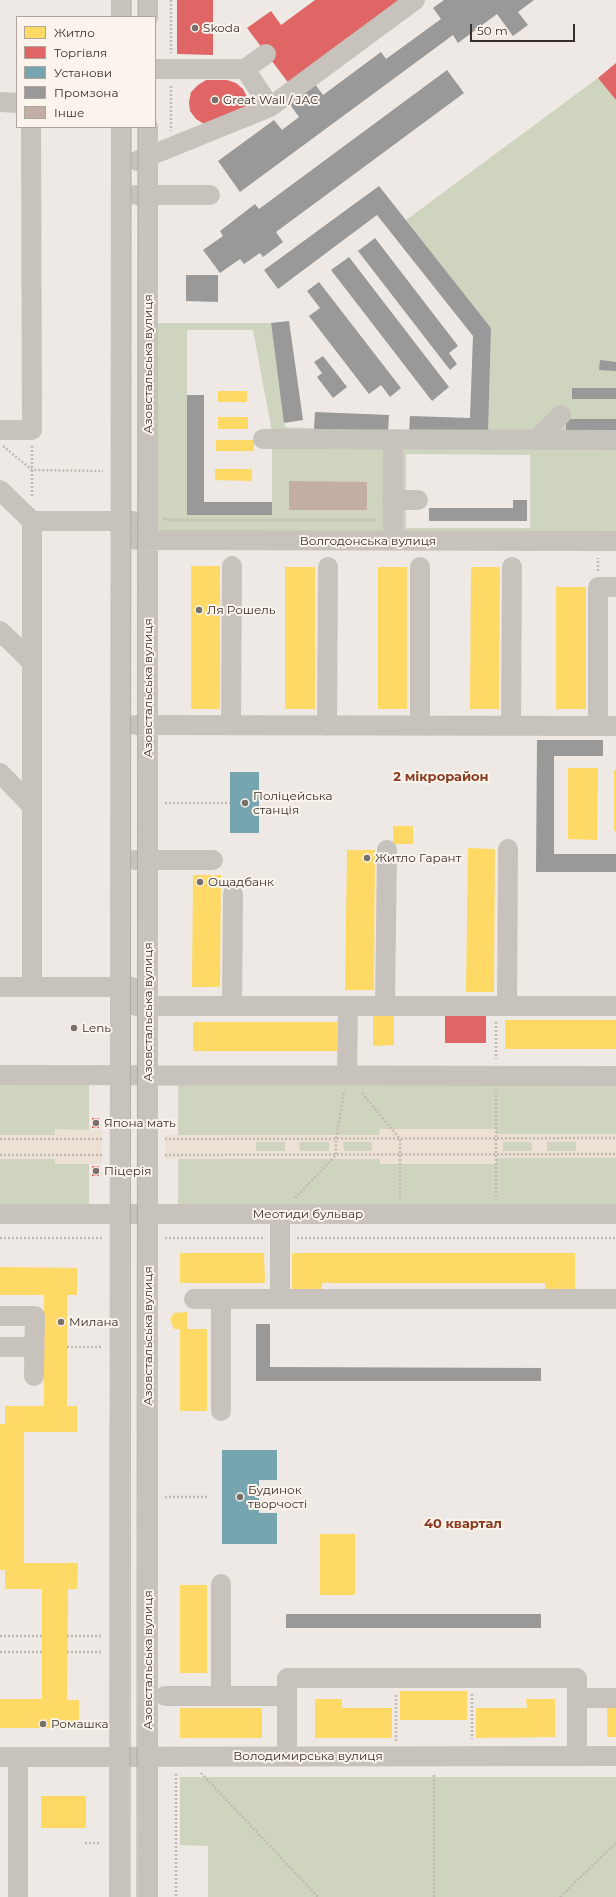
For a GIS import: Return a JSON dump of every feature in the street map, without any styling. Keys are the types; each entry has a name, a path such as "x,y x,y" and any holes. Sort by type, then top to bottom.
{"street":[{"path":"121,0 121,16"},
{"path":"148,0 148,16"},
{"path":"121,168 270,107 415,0"},
{"path":"156,69 245,69 266,54"},
{"path":"245,69 270,107"},
{"path":"0,102 16,102"},
{"path":"0,430 32,430 31,128"},
{"path":"119,1897 121,128"},
{"name":"Азовстальська вулиця","path":"148,128 154,527 148,725 148,1897"},
{"path":"121,195 210,195"},
{"path":"536,440 561,415"},
{"path":"263,439 616,440"},
{"path":"393,439 393,541"},
{"path":"0,490 32,521 32,986"},
{"path":"392,500 418,500"},
{"name":"Волгодонська вулиця","path":"32,521 121,531 154,527 393,541 607,541"},
{"path":"231,725 232,566"},
{"path":"327,726 328,567"},
{"path":"420,567 420,726"},
{"path":"511,726 512,567"},
{"path":"120,725 607,726 607,587"},
{"path":"0,631 32,662"},
{"path":"0,773 32,806"},
{"path":"507,1006 508,848"},
{"path":"386,1006 387,850"},
{"path":"120,860 213,860"},
{"path":"232,894 232,1006"},
{"path":"0,986 32,986 120,996 148,996 232,1006 616,1006"},
{"path":"347,1076 348,1006"},
{"path":"0,1075 616,1076"},
{"name":"Меотиди бульвар","path":"0,1214 616,1214"},
{"path":"280,1214 280,1299"},
{"path":"194,1299 616,1300"},
{"path":"221,1299 221,1412"},
{"path":"0,1316 35,1316 34,1376"},
{"path":"0,1347 35,1347"},
{"path":"221,1584 221,1696"},
{"path":"287,1756 287,1678 577,1678 577,1756"},
{"path":"165,1696 287,1696"},
{"path":"577,1698 616,1698"},
{"name":"Володимирська вулиця","path":"9,1757 616,1756"},
{"path":"9,1757 18,1897"}],"path":[{"path":"32,430 32,521"},
{"path":"0,444 32,470 103,471"},
{"path":"154,527 393,520"},
{"path":"607,541 607,587"},
{"path":"165,803 230,803"},
{"path":"280,1214 336,1154 336,1139 347,1076"},
{"path":"347,1076 400,1139 400,1154"},
{"path":"496,1138 496,1154"},
{"path":"165,1139 616,1138"},
{"path":"0,1139 102,1139"},
{"path":"165,1155 616,1154"},
{"path":"0,1155 102,1155"},
{"path":"0,1238 102,1238"},
{"path":"165,1238 616,1238"},
{"path":"67,1347 102,1347"},
{"path":"165,1497 208,1497"},
{"path":"0,1636 42,1636"},
{"path":"68,1636 102,1636"},
{"path":"0,1652 42,1652"},
{"path":"68,1652 102,1652"},
{"path":"396,1678 396,1741"},
{"path":"472,1678 472,1741"},
{"path":"176,1772 176,1897"},
{"path":"201,1772 318,1897"},
{"path":"434,1772 434,1897"},
{"path":"85,1843 101,1843"},
{"path":"560,1897 616,1843"}],"green space":[{"path":"598,78 616,100 616,533 157,532 157,323 271,323 285,427 488,436 491,328 406,220","holes":["187,330 253,330 272,432 272,515 187,515","406,454 530,455 530,528 406,528"]},
{"path":"0,1084 89,1084 89,1206 0,1206"},
{"path":"178,1084 616,1084 616,1206 178,1206"},
{"path":"180,1777 616,1777 616,1897 208,1897 208,1846 180,1845"}],"shaded area":[{"path":"55,1129 102,1130 102,1164 55,1164 55,1159 0,1159 0,1135 55,1135"},
{"path":"380,1129 496,1129 496,1134 616,1134 616,1158 496,1158 496,1164 380,1164 380,1159 165,1159 165,1135 379,1135","holes":["256,1142 285,1142 285,1151 256,1151","299,1142 329,1142 329,1151 300,1151","343,1142 372,1142 372,1151 344,1151","503,1142 532,1142 532,1151 503,1151","547,1142 576,1142 576,1151 547,1151"]}],"building: Житло":[{"path":"218,391 247,391 247,402 218,402"},
{"path":"218,417 248,417 248,429 218,429"},
{"path":"216,440 254,440 254,451 216,451"},
{"path":"215,469 252,469 252,481 215,480"},
{"path":"191,566 220,566 220,709 191,709"},
{"path":"285,567 315,567 315,709 285,709"},
{"path":"378,567 407,567 407,709 378,709"},
{"path":"471,567 500,567 499,709 470,709"},
{"path":"556,587 586,587 586,709 556,709"},
{"path":"568,768 598,768 597,840 568,839"},
{"path":"614,770 616,770 616,831 614,831"},
{"path":"393,826 413,826 413,844 393,844"},
{"path":"468,848 495,849 494,992 466,992"},
{"path":"347,850 375,850 374,990 345,990"},
{"path":"193,875 221,875 220,987 192,987"},
{"path":"373,1016 394,1016 394,1045 373,1046"},
{"path":"505,1020 616,1020 616,1049 505,1049"},
{"path":"193,1022 337,1022 337,1051 193,1051"},
{"path":"180,1253 264,1253 265,1283 180,1283"},
{"path":"292,1253 575,1253 575,1291 545,1291 545,1283 322,1283 322,1290 292,1290"},
{"path":"0,1267 77,1268 77,1295 67,1295 67,1406 77,1406 77,1432 24,1432 24,1563 78,1563 77,1589 68,1589 67,1700 79,1700 79,1728 0,1728 0,1699 42,1699 42,1589 5,1589 5,1570 0,1570 0,1424 5,1424 5,1406 44,1406 44,1295 0,1295"},
{"path":"187,1312 187,1329 207,1329 207,1411 180,1411 180,1329 174,1329 170,1319 174,1313"},
{"path":"320,1534 355,1534 355,1595 320,1595"},
{"path":"180,1585 207,1585 207,1673 180,1673"},
{"path":"400,1691 467,1691 467,1720 400,1720"},
{"path":"315,1699 342,1699 342,1708 392,1708 392,1738 315,1738"},
{"path":"526,1699 555,1699 555,1737 476,1738 476,1708 527,1708"},
{"path":"180,1708 262,1708 262,1738 180,1738"},
{"path":"607,1708 616,1708 616,1737 607,1737"},
{"path":"41,1796 86,1796 86,1828 41,1828"}],"building: Торгівля":[{"path":"177,0 213,0 213,55 177,54"},
{"path":"315,0 405,0 290,85 247,28 271,11 281,25"},
{"path":"616,63 616,100 598,78"},
{"path":"206,80 227,80 236,83 243,89 247,97 247,107 204,124 196,119 190,111 189,102 191,92"},
{"path":"445,1010 486,1010 486,1043 445,1043"},
{"path":"92,1118 99,1118 99,1128 92,1128"},
{"path":"92,1166 99,1166 99,1176 92,1176"}],"building: Установи":[{"path":"230,772 259,772 259,833 230,833"},
{"path":"222,1450 277,1450 277,1480 259,1480 259,1513 277,1513 277,1544 222,1544"}],"building: Промзона":[{"path":"444,0 534,0 518,12 528,25 513,36 497,14 458,43 453,35 240,192 218,161 274,120 282,130 299,117 289,103 315,84 323,95 381,52 386,59 441,19 433,8"},
{"path":"447,70 464,93 276,232 283,242 263,257 260,253 244,264 240,259 220,273 203,250 223,236 220,231 255,204 259,209"},
{"path":"379,186 491,328 488,436 409,433 410,416 470,418 473,336 377,215 278,289 264,270"},
{"path":"375,238 458,346 449,353 457,364 450,370 358,251"},
{"path":"349,257 449,387 432,401 331,270"},
{"path":"186,275 218,275 218,302 186,301"},
{"path":"319,282 401,388 390,397 381,385 369,394 309,316 320,308 307,291"},
{"path":"289,321 303,420 284,423 271,323"},
{"path":"323,356 347,387 333,398 317,377 322,373 314,362"},
{"path":"600,360 616,362 616,371 599,370"},
{"path":"572,388 616,388 616,399 572,399"},
{"path":"187,395 204,395 204,502 272,502 272,515 187,515"},
{"path":"315,412 389,415 388,432 314,429"},
{"path":"566,419 616,419 616,430 566,430"},
{"path":"513,500 527,500 527,521 429,521 429,508 513,508"},
{"path":"537,740 603,740 603,756 554,756 554,854 616,854 616,872 536,872"},
{"path":"256,1324 270,1324 270,1367 541,1368 541,1381 256,1381"},
{"path":"286,1614 541,1614 541,1628 286,1628"}],"building: Інше":[{"path":"289,481 367,482 367,510 289,510"}],"tram line":[{"path":"131,0 131,16"},
{"path":"138,0 138,16"},
{"path":"130,1897 131,128"},
{"path":"137,1897 138,128"}],"place":[{"name":"Skoda","path":"195,28"},
{"name":"Great Wall / JAC","path":"215,100"},
{"name":"Ля Рошель","path":"199,610"},
{"name":"Поліцейська станція","path":"245,803"},
{"name":"Житло Гарант","path":"367,858"},
{"name":"Ощадбанк","path":"200,882"},
{"name":"Lenь","path":"74,1028"},
{"name":"Япона мать","path":"96,1123"},
{"name":"Піцерія","path":"96,1171"},
{"name":"Милана","path":"61,1322"},
{"name":"Будинок творчості","path":"240,1497"},
{"name":"Ромашка","path":"43,1724"}],"district":[{"name":"2 мікрорайон","path":"441,777"},
{"name":"40 квартал","path":"463,1524"}]}
